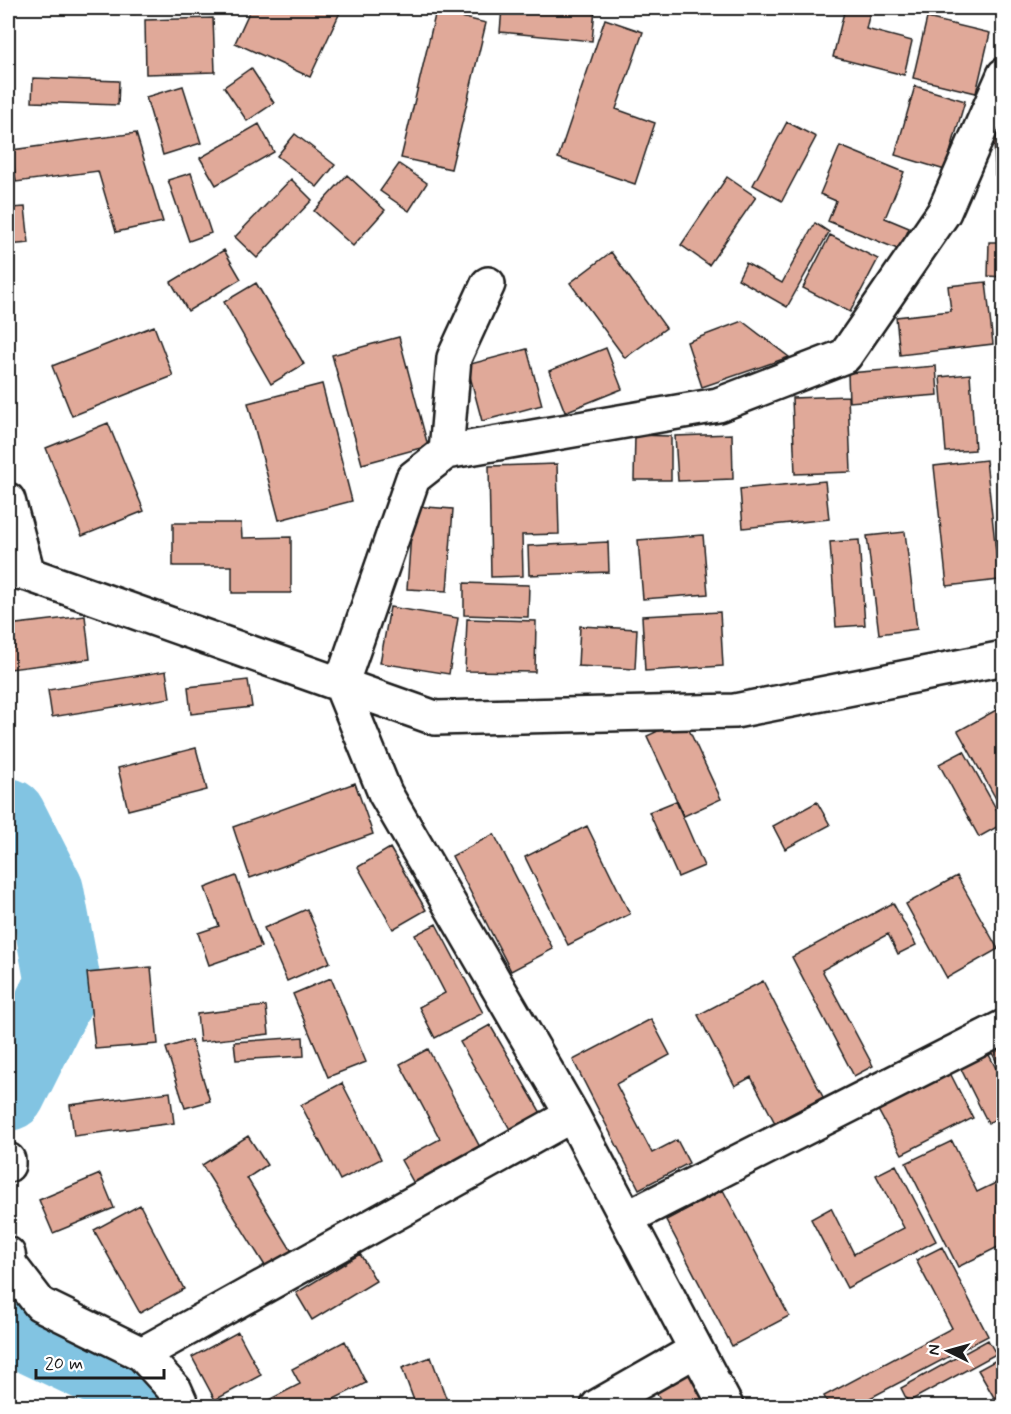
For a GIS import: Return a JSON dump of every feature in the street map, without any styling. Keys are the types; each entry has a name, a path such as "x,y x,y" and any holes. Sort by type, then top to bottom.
{"street":[{"path":"726,1407 572,1115 386,794 341,686 413,478 446,452 718,405 845,356 944,213 1004,75"},
{"path":"446,452 454,358 488,284"},
{"path":"8,500 18,572 435,718 735,711 1004,658"},
{"path":"627,1218 1004,1027"},
{"path":"142,1354 572,1115"},
{"path":"8,1160 8,1165"},
{"path":"8,1254 10,1265 40,1304 142,1354 175,1390 182,1407"},
{"path":"598,1407 696,1350"}],"building":[{"path":"71,8 135,8 135,14"},
{"path":"251,8 342,8 310,77 235,43"},
{"path":"439,8 496,8 496,14"},
{"path":"502,8 595,9 592,41 500,32"},
{"path":"845,8 871,8 866,29 912,41 904,75 833,57"},
{"path":"436,11 486,23 451,169 401,158"},
{"path":"213,18 215,72 146,74 145,20"},
{"path":"927,18 990,33 976,93 913,78"},
{"path":"605,19 643,32 616,109 655,123 635,184 558,158"},
{"path":"251,68 274,103 247,121 224,87"},
{"path":"33,78 119,81 118,105 32,102"},
{"path":"183,86 201,143 163,155 146,97"},
{"path":"915,86 965,101 945,170 895,155"},
{"path":"787,122 816,137 782,201 753,185"},
{"path":"259,124 274,152 216,185 200,158"},
{"path":"136,133 163,222 116,232 98,171 16,182 12,150"},
{"path":"295,134 335,165 317,187 277,156"},
{"path":"994,134 1004,134 1004,174 995,175"},
{"path":"840,146 904,172 885,218 909,228 900,250 828,221 836,201 820,194"},
{"path":"399,164 427,183 409,211 380,191"},
{"path":"8,169 11,208 25,207 29,243 8,245"},
{"path":"191,173 211,233 189,241 168,180"},
{"path":"347,175 385,210 353,246 314,211"},
{"path":"727,177 756,197 709,265 681,245"},
{"path":"291,179 312,200 257,258 235,237"},
{"path":"815,223 829,232 787,307 738,279 746,263 782,283"},
{"path":"830,235 878,259 850,312 803,288"},
{"path":"989,242 1004,242 1004,277 988,276"},
{"path":"224,250 241,279 188,311 171,282"},
{"path":"611,252 666,328 625,358 570,283"},
{"path":"986,282 993,344 900,355 896,317 951,311 948,286"},
{"path":"256,283 304,364 271,384 224,302"},
{"path":"742,321 789,357 702,387 687,342"},
{"path":"154,326 173,376 72,416 52,366"},
{"path":"399,337 428,446 362,464 332,355"},
{"path":"606,348 622,389 565,412 549,371"},
{"path":"527,349 542,405 482,421 467,365"},
{"path":"936,366 938,395 849,402 848,373"},
{"path":"970,374 975,450 946,452 940,377"},
{"path":"322,384 352,501 279,520 248,403"},
{"path":"848,396 851,472 795,474 792,398"},
{"path":"108,423 144,511 82,536 46,448"},
{"path":"732,434 733,479 678,481 675,436"},
{"path":"635,435 671,436 671,480 634,480"},
{"path":"986,460 999,580 947,586 934,466"},
{"path":"557,464 559,534 522,535 523,576 491,577 489,466"},
{"path":"825,481 829,519 743,528 740,489"},
{"path":"413,506 453,509 447,591 407,589"},
{"path":"173,523 241,523 242,538 291,537 291,593 232,593 232,566 173,566"},
{"path":"905,532 917,629 879,634 867,536"},
{"path":"703,535 708,594 643,599 638,540"},
{"path":"859,540 865,625 836,627 830,542"},
{"path":"608,542 609,572 529,575 528,546"},
{"path":"464,583 529,585 528,617 464,615"},
{"path":"390,607 458,618 449,674 380,663"},
{"path":"720,612 723,666 645,671 642,616"},
{"path":"85,616 90,659 10,669 8,625"},
{"path":"467,619 536,621 535,672 465,671"},
{"path":"580,626 637,629 635,669 578,666"},
{"path":"166,671 170,698 52,717 48,690"},
{"path":"248,680 252,707 191,714 188,687"},
{"path":"998,709 1004,718 1004,813 958,731"},
{"path":"684,719 721,799 684,816 647,736"},
{"path":"196,748 207,790 128,810 118,768"},
{"path":"964,751 1004,823 979,837 939,764"},
{"path":"355,783 373,834 250,878 233,827"},
{"path":"676,801 704,866 678,877 649,812"},
{"path":"817,802 830,825 785,849 773,826"},
{"path":"587,826 630,914 568,945 525,857"},
{"path":"494,834 553,949 511,971 452,856"},
{"path":"390,848 426,910 393,929 358,867"},
{"path":"236,876 261,947 209,965 198,933 219,926 205,888"},
{"path":"957,876 998,949 947,978 906,904"},
{"path":"893,903 916,945 898,954 888,934 822,970 873,1066 854,1076 792,957"},
{"path":"307,909 330,962 287,981 264,928"},
{"path":"436,924 483,1013 435,1038 419,1007 445,993 415,935"},
{"path":"151,967 158,1044 95,1049 87,973"},
{"path":"331,978 366,1062 328,1077 293,994"},
{"path":"763,981 823,1097 775,1123 751,1077 735,1086 698,1015"},
{"path":"266,1006 269,1034 200,1042 197,1014"},
{"path":"651,1019 670,1055 616,1084 652,1153 677,1140 689,1163 639,1189 573,1060"},
{"path":"490,1025 541,1113 511,1131 460,1042"},
{"path":"303,1037 304,1056 236,1060 234,1042"},
{"path":"191,1040 210,1101 185,1108 166,1048"},
{"path":"1004,1040 1004,1076 989,1047"},
{"path":"985,1047 1004,1084 1004,1115 988,1123 957,1061"},
{"path":"428,1049 482,1151 416,1187 401,1160 440,1139 400,1064"},
{"path":"950,1073 973,1118 902,1154 878,1110"},
{"path":"342,1083 381,1159 340,1180 301,1105"},
{"path":"170,1092 174,1123 74,1136 70,1105"},
{"path":"248,1136 267,1165 247,1178 293,1253 267,1269 202,1165"},
{"path":"952,1141 977,1192 1004,1179 1004,1244 958,1267 906,1163"},
{"path":"896,1165 936,1241 847,1288 811,1219 831,1208 854,1254 904,1228 876,1175"},
{"path":"100,1174 114,1208 53,1233 39,1200"},
{"path":"723,1190 789,1316 732,1346 666,1220"},
{"path":"140,1205 184,1289 140,1313 94,1230"},
{"path":"942,1247 988,1336 855,1406 829,1406 824,1396 952,1328 916,1260"},
{"path":"360,1254 376,1281 312,1320 296,1293"},
{"path":"238,1332 261,1375 215,1400 192,1357"},
{"path":"988,1340 996,1354 908,1402 901,1388"},
{"path":"345,1341 366,1383 320,1406 257,1406 300,1384 292,1369"},
{"path":"431,1357 449,1406 416,1406 402,1368"},
{"path":"1000,1358 1004,1364 1004,1406 999,1406 978,1370"},
{"path":"690,1370 709,1406 664,1406 654,1389"}],"waterway":[{"path":"8,816 46,891 63,983 8,1093"},
{"path":"8,1325 129,1382 142,1406"}]}
